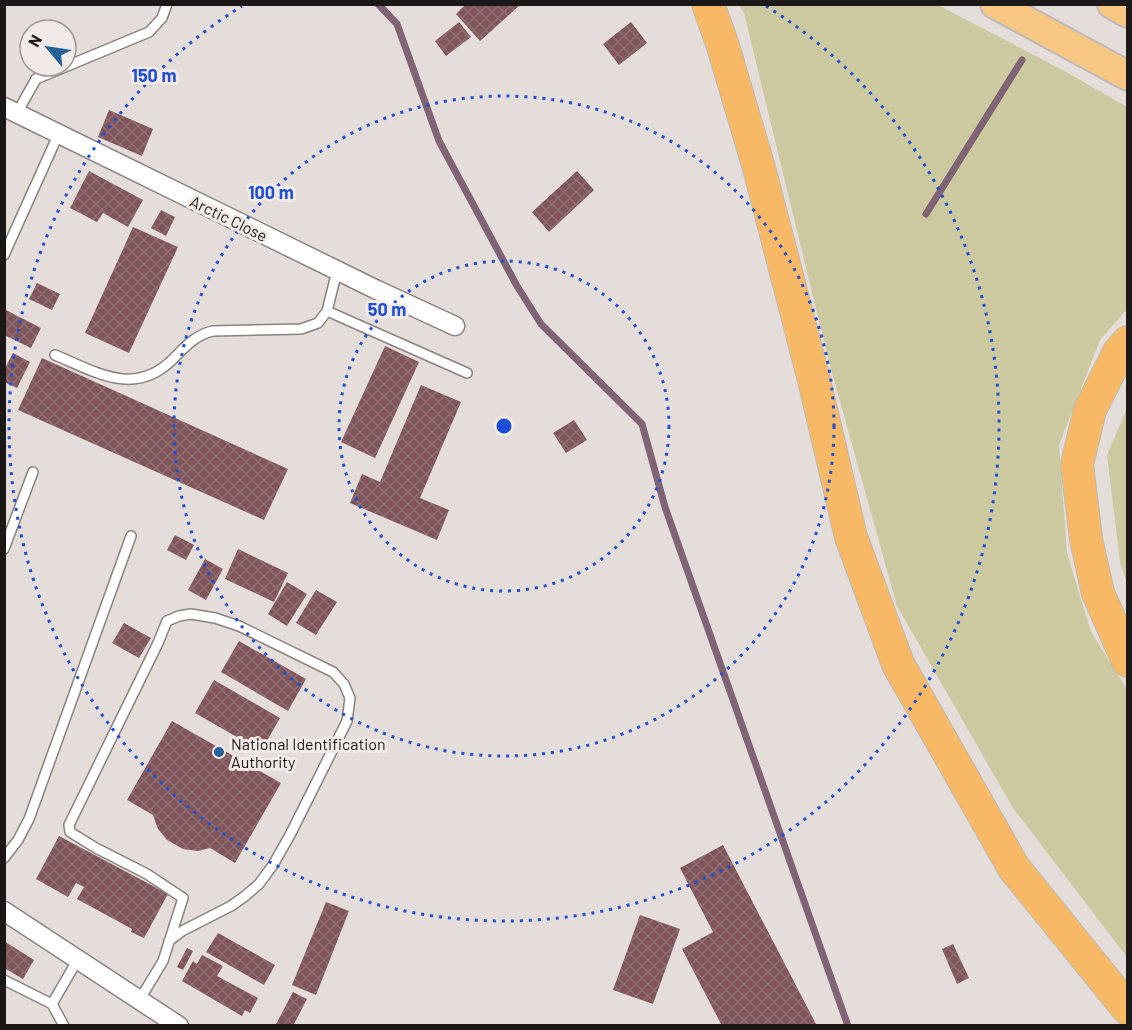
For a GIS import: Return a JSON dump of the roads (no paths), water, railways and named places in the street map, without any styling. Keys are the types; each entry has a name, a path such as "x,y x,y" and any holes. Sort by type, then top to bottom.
{"highway":[{"path":"708,4 722,43 762,179 814,380 851,537 898,664 1014,868 1128,1009"},
{"path":"995,4 1128,76"},
{"path":"1112,4 1128,13"},
{"path":"1128,342 1119,352 1090,410 1077,464 1086,539 1098,593 1128,662"}],"street":[{"name":"Arctic Close","path":"11,110 375,290 455,326"},
{"path":"4,911 179,1026"}],"lane":[{"path":"11,110 36,79 148,32 162,18 167,4"},
{"path":"4,255 59,134"},
{"path":"55,355 107,377 128,380 147,376 163,369 201,334 213,331 301,329 318,323 327,310 337,271"},
{"path":"327,310 467,373"},
{"path":"4,549 33,472"},
{"path":"4,858 18,840 29,819 131,536"},
{"path":"140,999 163,961 169,941 183,898 147,874 70,832 69,825 167,621 179,615 191,614 215,618 238,626 333,672 344,684 350,698 346,721 290,835 259,884 231,906 182,931 169,941"},
{"path":"52,1004 78,959"},
{"path":"4,980 52,1004 64,1026"}],"waterway":[{"path":"378,4 397,24 439,141 517,286 541,324 642,424 665,507 848,1026"},
{"path":"926,214 1022,60"}],"place":[{"name":"National Identification Authority","path":"219,752"}]}
